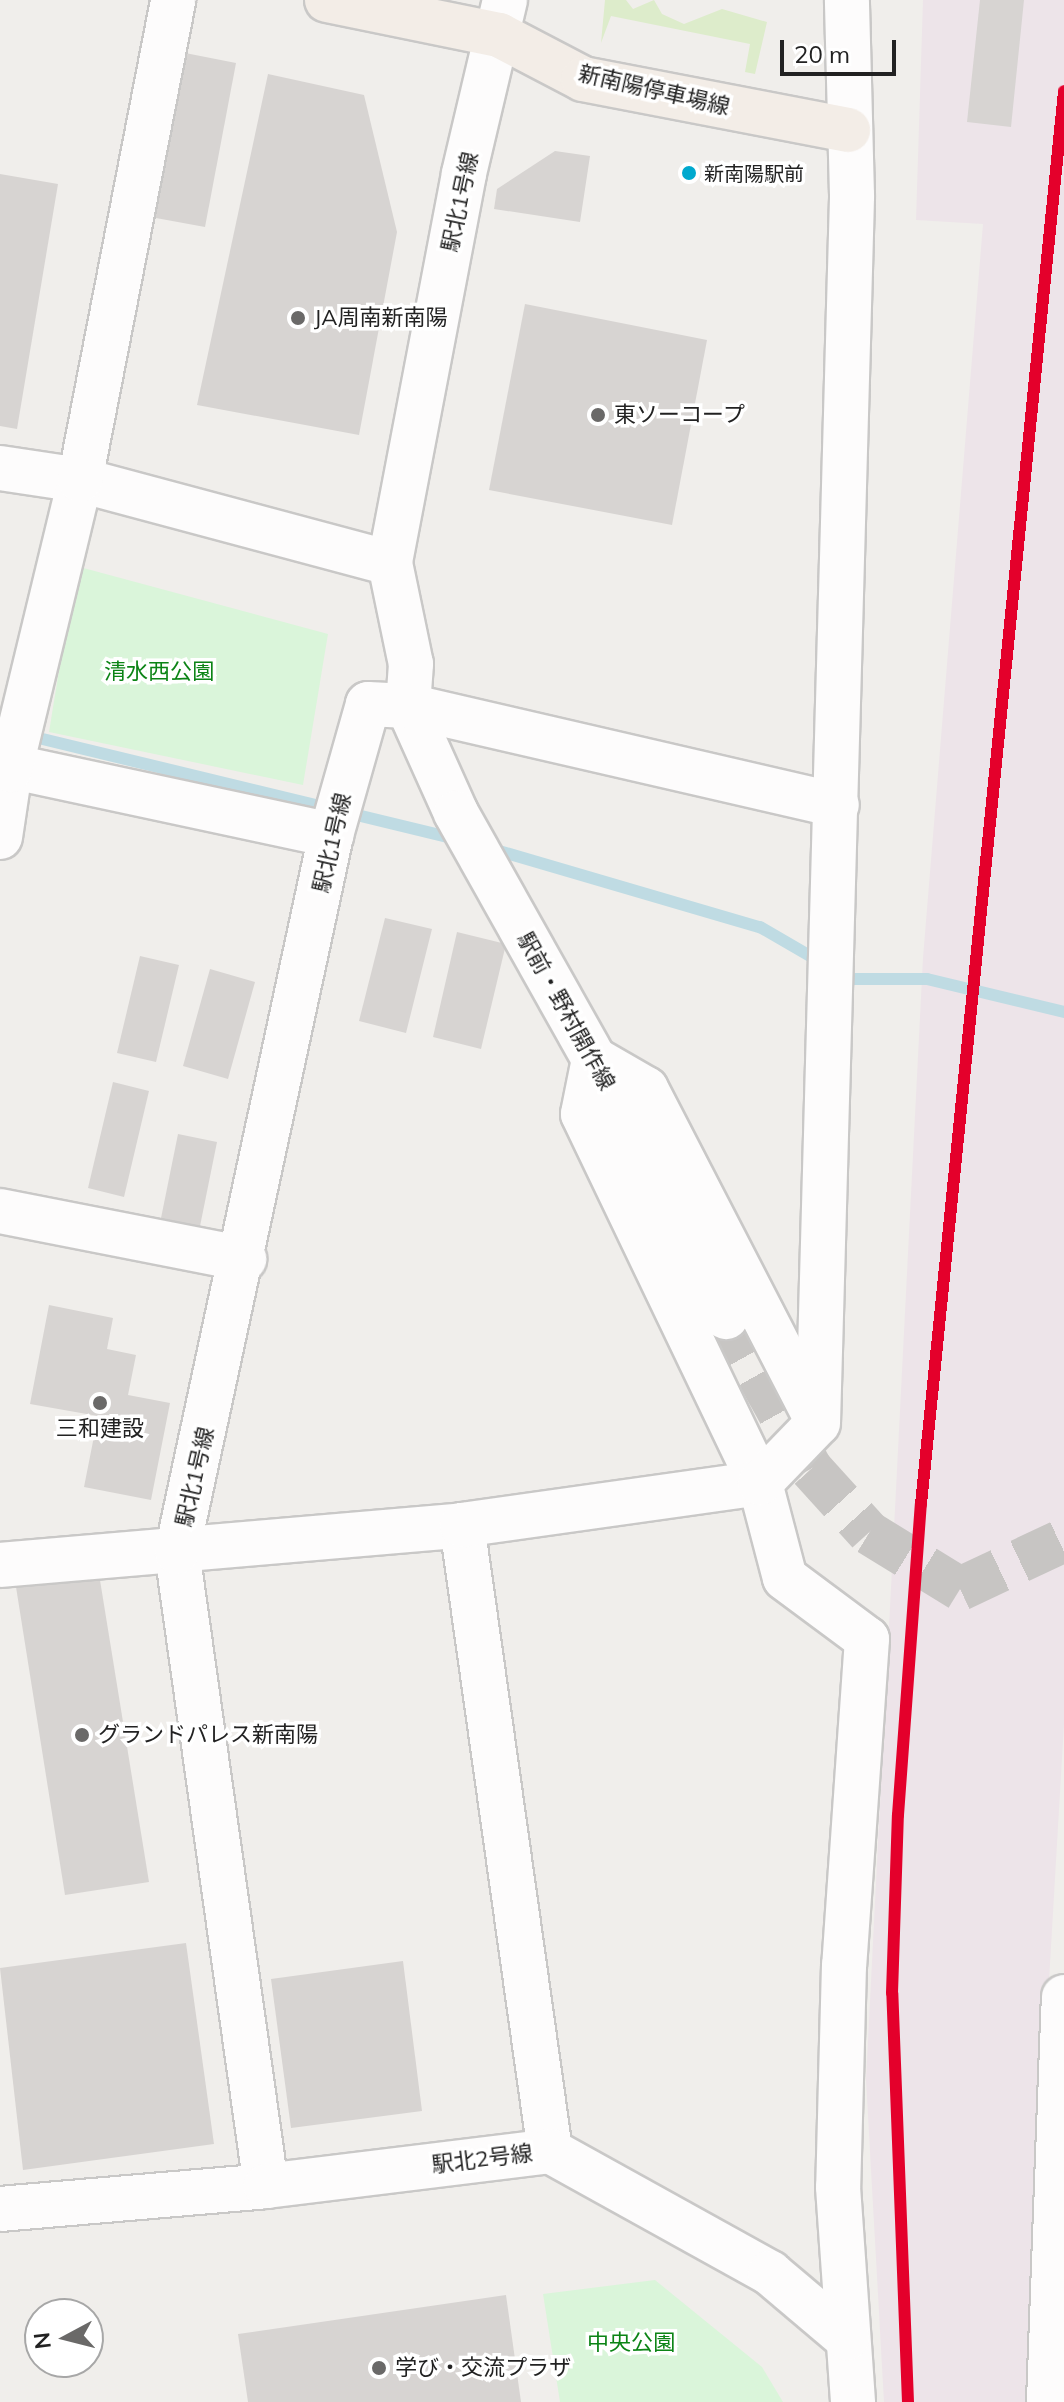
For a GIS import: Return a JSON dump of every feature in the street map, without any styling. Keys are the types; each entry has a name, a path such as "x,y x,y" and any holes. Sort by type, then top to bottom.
{"main road":[{"name":"新南陽停車場線","path":"327,0 502,17 583,79 848,130"}],"street":[{"path":"0,837 5,767 80,480 173,0"},
{"path":"266,2186 177,1552 462,1525 760,1483 818,1423 837,805 848,130 847,0"},
{"name":"駅北1号線","path":"0,1565 177,1552 244,1259 331,835 368,704 408,706 411,664 390,563 464,174 502,17"},
{"path":"0,468 80,480 390,563"},
{"path":"408,706 837,805"},
{"name":"駅前・野村開作線","path":"408,706 456,813 594,1059 726,1317"},
{"path":"5,767 331,835"},
{"path":"818,1423 646,1089 594,1059 583,1114 760,1483 785,1578 867,1639 844,1965 838,2187 853,2402"},
{"path":"0,1211 244,1259"},
{"path":"462,1525 550,2151"},
{"path":"1049,2402 1064,1997"},
{"name":"駅北2号線","path":"0,2209 266,2186 550,2151 770,2273 847,2338"}],"shaded area":[{"path":"923,0 1064,0 1064,1724 1030,2307 1030,2402 884,2402 866,2080 923,958 983,224 916,220"}],"green space":[{"path":"605,0 626,0 633,9 654,0 662,14 684,24 722,9 767,22 755,74 745,72 750,44 611,16 601,43"},
{"name":"清水西公園","path":"76,566 328,634 303,785 49,732"},
{"name":"中央公園","path":"655,2280 762,2367 783,2402 560,2402 543,2294"}],"building":[{"path":"980,0 1024,0 1011,127 967,122"},
{"path":"175,51 236,63 205,227 145,216"},
{"name":"JA周南新南陽","path":"268,74 364,95 397,232 359,435 197,405"},
{"path":"555,151 590,156 580,222 494,209 497,189"},
{"path":"0,174 58,184 17,429 0,426"},
{"name":"東ソーコープ","path":"525,304 707,340 672,525 489,490"},
{"path":"385,918 432,929 406,1033 359,1021"},
{"path":"457,932 506,944 481,1049 433,1037"},
{"path":"140,956 179,965 156,1062 117,1053"},
{"path":"210,969 255,982 228,1079 183,1066"},
{"path":"113,1082 149,1091 124,1197 88,1188"},
{"path":"178,1134 217,1142 197,1241 158,1233"},
{"name":"三和建設","path":"49,1305 113,1318 107,1349 136,1355 128,1395 170,1403 151,1500 84,1487 98,1416 30,1404"},
{"name":"グランドパレス新南陽","path":"99,1574 149,1882 65,1895 16,1587"},
{"path":"186,1943 214,2144 23,2170 0,1968"},
{"path":"403,1961 422,2111 291,2128 271,1979"},
{"name":"学び・交流プラザ","path":"506,2295 521,2402 248,2402 238,2334"}],"waterway":[{"path":"26,735 456,839"},
{"path":"489,848 760,927 822,963"},
{"path":"837,972 849,979 927,979 1064,1012"}],"tunnel":[{"path":"726,1317 811,1469 869,1533 960,1589 1064,1540"}],"transit line":[{"path":"908,2402 892,1993 898,1815 921,1504 1064,91"}],"place":[{"name":"新南陽駅前","path":"689,173"},
{"name":"JA周南新南陽","path":"298,318"},
{"name":"東ソーコープ","path":"598,415"},
{"name":"三和建設","path":"100,1403"},
{"name":"グランドパレス新南陽","path":"82,1735"},
{"name":"学び・交流プラザ","path":"379,2368"}]}
